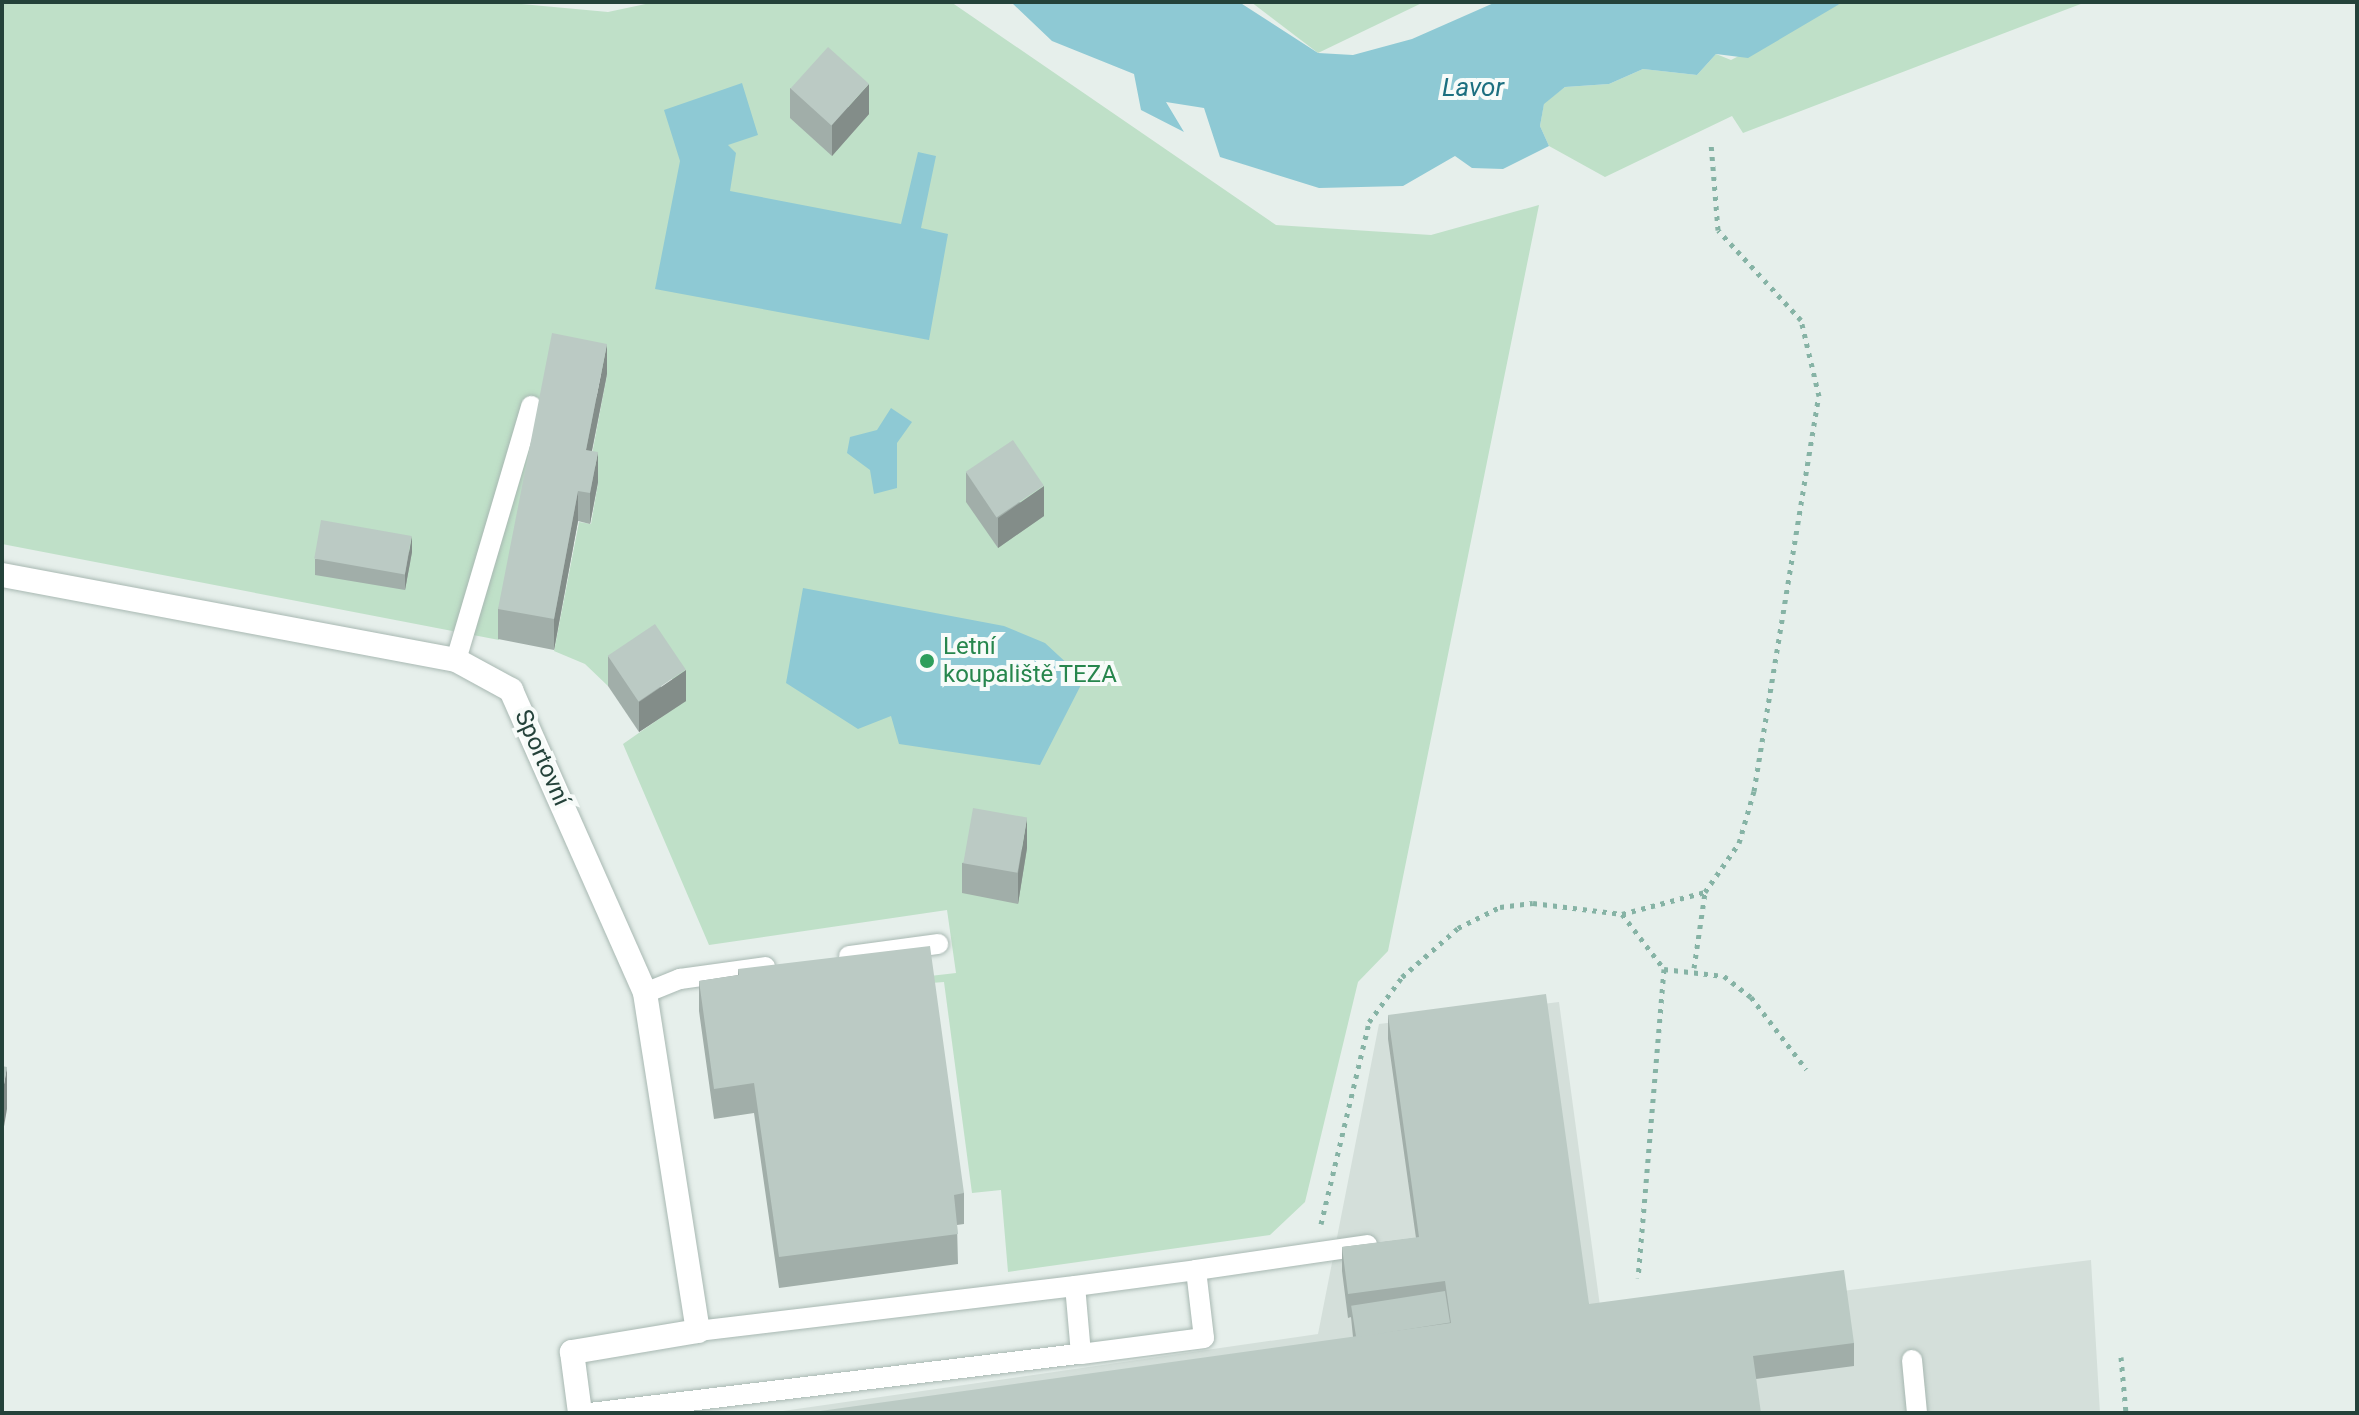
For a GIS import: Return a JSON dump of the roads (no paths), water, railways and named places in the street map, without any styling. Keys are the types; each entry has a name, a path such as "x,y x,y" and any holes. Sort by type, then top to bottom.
{"street":[{"name":"Sportovní","path":"2,575 456,660 511,690 645,993 698,1331"},
{"path":"580,1413 572,1352 698,1331"}],"lane":[{"path":"456,660 531,406"},
{"path":"831,959 938,944"},
{"path":"645,993 680,979 786,965"},
{"path":"698,1331 1075,1286 1395,1241"},
{"path":"590,1413 1204,1338 1196,1270"},
{"path":"1075,1286 1081,1354"},
{"path":"1912,1360 1917,1413"}],"water":[{"name":"Lavor","path":"1011,2 1239,2 1318,53 1353,55 1412,39 1496,2 1843,2 1748,58 1716,54 1697,75 1643,69 1609,84 1565,87 1544,104 1540,126 1549,146 1503,169 1472,168 1455,156 1403,186 1319,188 1220,157 1204,108 1166,102 1184,132 1141,110 1134,74 1052,41"},
{"path":"742,83 758,135 728,145 736,153 730,191 901,224 918,152 936,156 921,228 948,234 929,340 655,289 680,161 664,110"},
{"path":"891,408 912,422 897,443 897,488 874,494 870,470 847,453 850,437 877,430"},
{"name":"Letní koupaliště TEZA","path":"803,588 1004,626 1045,643 1084,679 1040,765 899,744 891,716 858,729 786,683"}],"place":[{"name":"Letní koupaliště TEZA","path":"927,661"}]}
